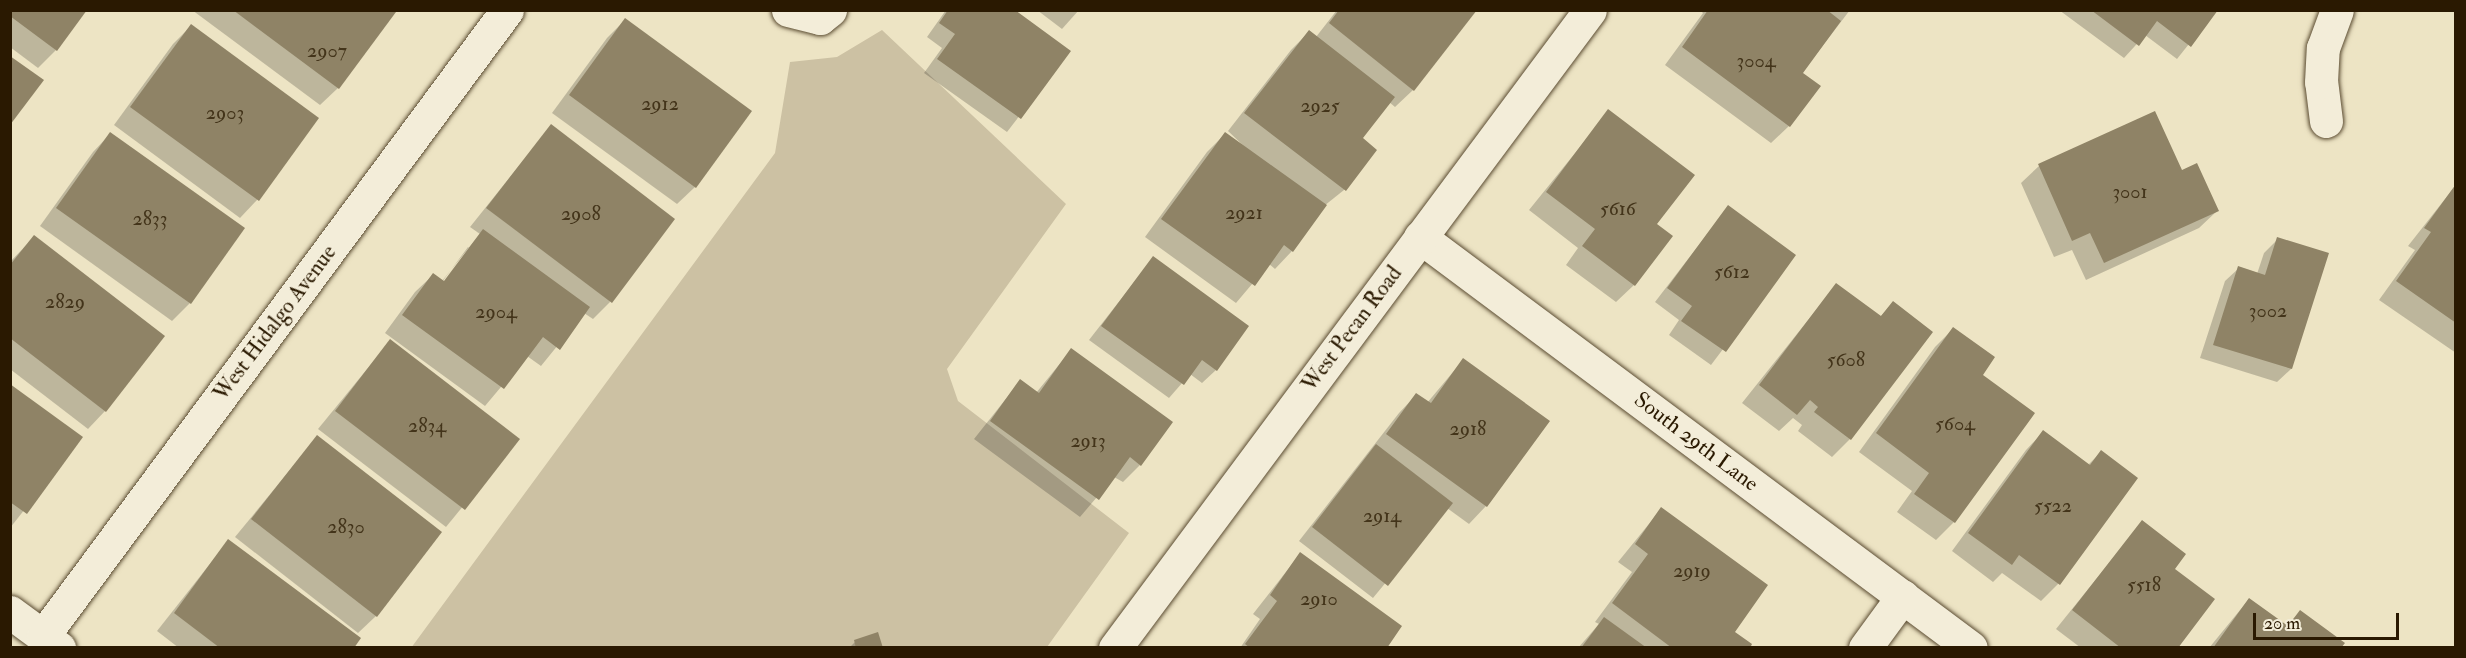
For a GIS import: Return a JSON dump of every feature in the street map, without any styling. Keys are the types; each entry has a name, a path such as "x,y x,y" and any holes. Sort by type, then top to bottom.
{"street":[{"name":"West Hidalgo Avenue","path":"51,642 507,10"},
{"path":"788,10 825,14"},
{"name":"West Pecan Road","path":"1115,648 1590,10"},
{"path":"2326,122 2321,82 2324,48 2337,10"},
{"name":"South 29th Lane","path":"1420,237 1971,648"},
{"path":"1865,648 1903,596"},
{"path":"10,612 51,642"}],"shaded area":[{"path":"882,30 1066,204 947,369 958,401 1129,533 1047,647 411,648 775,153 790,62 837,57"}],"building":[{"path":"10,10 87,10 57,51 10,16"},
{"path":"233,10 394,10 396,12 339,89"},
{"path":"948,10 1015,10 1071,51 1021,119 937,59 955,34 939,23"},
{"path":"1339,10 1477,10 1414,91 1329,23"},
{"path":"1708,10 1827,10 1841,21 1803,73 1821,86 1790,127 1682,47"},
{"path":"2091,10 2218,10 2191,47 2157,21 2139,46"},
{"path":"625,18 752,111 696,188 569,95"},
{"path":"191,24 319,118 259,201 130,107"},
{"path":"1309,30 1395,97 1363,138 1377,150 1346,191 1244,113"},
{"path":"10,56 44,80 10,125"},
{"path":"1608,109 1695,175 1657,224 1673,236 1635,286 1582,246 1595,229 1546,192"},
{"path":"2155,111 2182,170 2197,163 2219,211 2104,263 2090,233 2072,241 2038,164"},
{"path":"551,124 675,219 612,303 486,208"},
{"path":"110,132 245,228 191,304 56,208"},
{"path":"1225,132 1327,205 1293,252 1284,245 1255,286 1161,219"},
{"path":"2456,184 2456,323 2396,281 2431,232 2424,228"},
{"path":"1728,205 1796,255 1726,352 1681,321 1692,306 1667,288"},
{"path":"483,229 590,307 560,350 543,337 504,389 402,315 433,273 444,281"},
{"path":"34,235 165,336 106,412 10,338 10,265"},
{"path":"2277,237 2329,253 2292,369 2213,345 2238,266 2265,275"},
{"path":"1153,256 1249,326 1217,371 1202,360 1184,385 1101,326"},
{"path":"1836,283 1881,316 1893,301 1933,332 1851,440 1814,412 1818,407 1810,400 1797,415 1759,385"},
{"path":"1953,327 1995,357 1983,375 2035,413 1955,523 1914,494 1929,473 1876,433"},
{"path":"390,339 520,439 465,510 335,411"},
{"path":"1071,348 1173,422 1141,466 1130,457 1099,500 990,421 1020,379 1039,393"},
{"path":"1463,358 1550,421 1487,507 1386,434 1416,393 1431,403"},
{"path":"10,384 83,437 27,514 10,502"},
{"path":"2043,430 2090,465 2101,450 2138,478 2060,585 2019,555 2012,565 1968,533"},
{"path":"317,435 442,532 377,617 251,519"},
{"path":"1376,444 1453,503 1388,586 1312,527"},
{"path":"1661,507 1768,585 1735,632 1752,644 1750,648 1672,648 1612,603 1648,554 1635,544"},
{"path":"2142,520 2186,554 2175,569 2215,599 2178,648 2121,648 2072,610"},
{"path":"228,539 361,638 354,648 220,648 174,613"},
{"path":"1300,552 1402,626 1387,648 1250,648 1245,644 1277,601 1270,595"},
{"path":"2249,598 2288,626 2300,610 2345,643 2341,648 2213,648"},
{"path":"1604,617 1647,648 1581,648"},
{"path":"878,632 883,648 856,648 854,640"}]}
